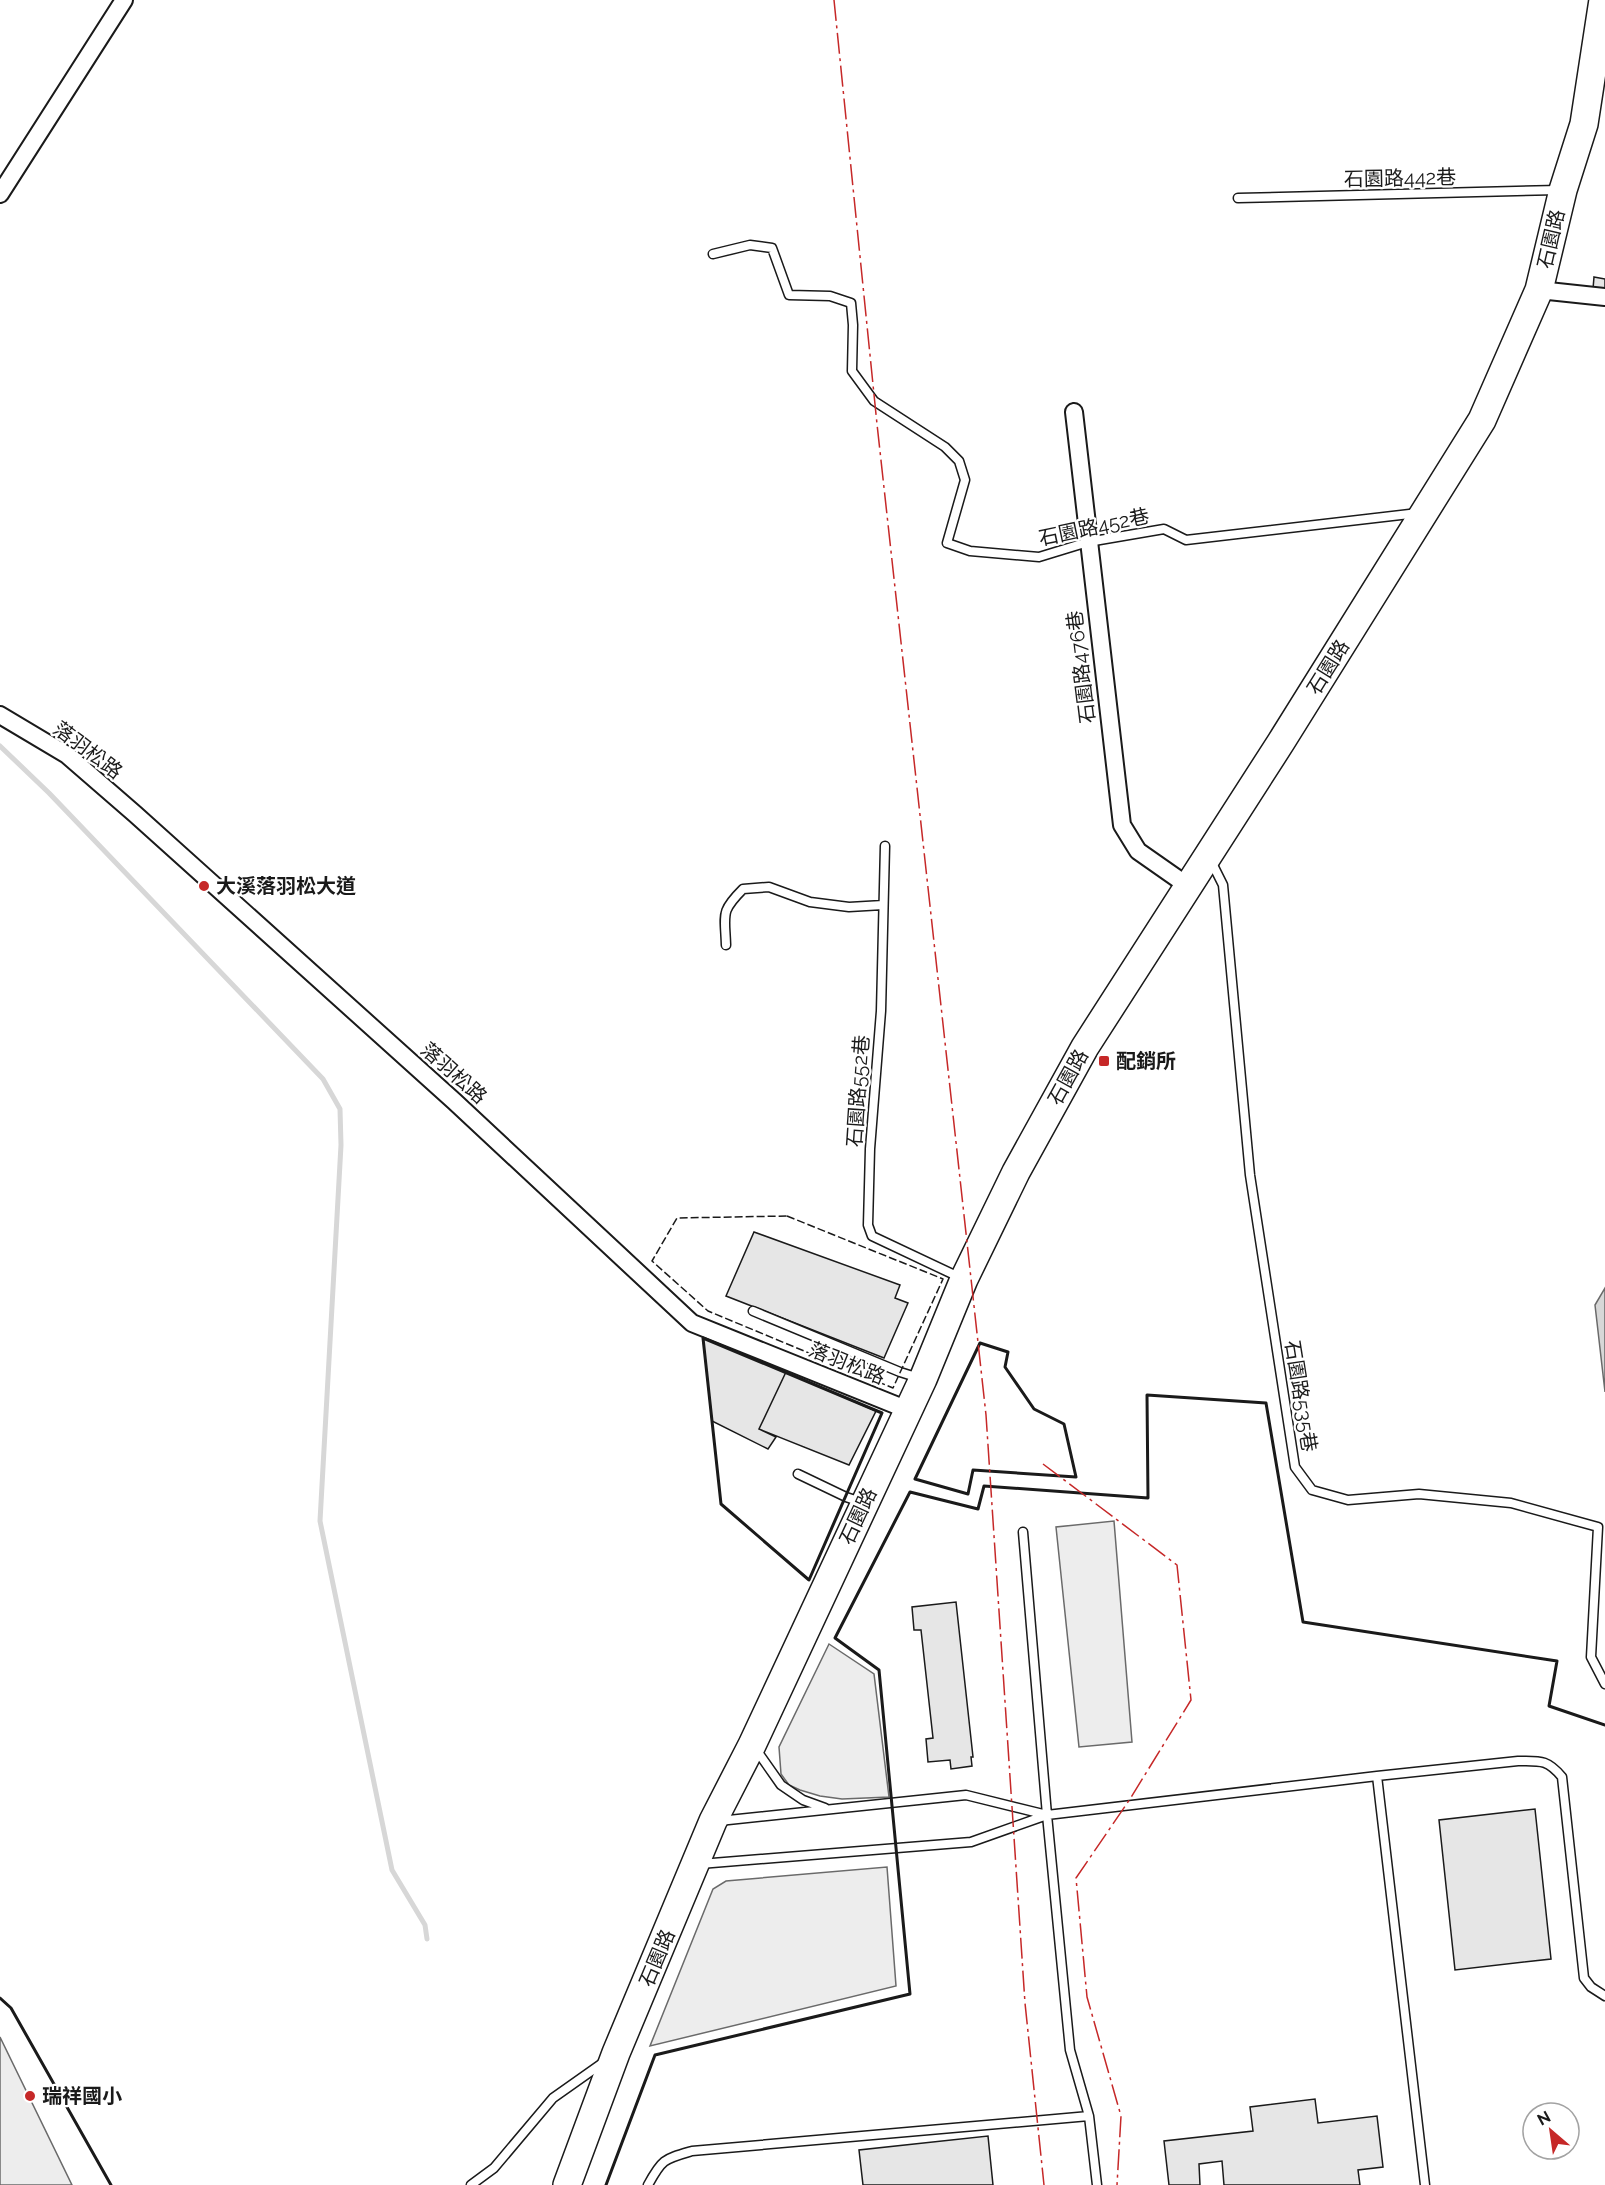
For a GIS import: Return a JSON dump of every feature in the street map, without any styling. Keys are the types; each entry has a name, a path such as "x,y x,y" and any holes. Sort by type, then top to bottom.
{"main road":[{"name":"石園路","path":"567,2185 616,2053 713,1821 752,1744 923,1379 964,1279 1016,1172 1085,1047 1482,420 1539,290 1563,190 1584,124 1603,0"}],"street":[{"path":"0,194 124,0"},
{"path":"1539,290 1605,297"},
{"name":"石園路476巷","path":"1074,412 1122,825 1138,851 1188,886"},
{"name":"落羽松路","path":"0,715 67,755 135,814 454,1101 692,1323 908,1410"}],"lane":[{"name":"石園路442巷","path":"1238,198 1563,190"},
{"name":"石園路452巷","path":"713,254 750,245 772,248 789,295 830,296 850,303 853,325 852,370 874,401 945,447 959,461 964,480 947,543 970,551 1039,557 1088,542 1164,529 1186,540 1425,512"},
{"name":"石園路552巷","path":"885,846 881,1011 870,1149 868,1225 873,1236 964,1279"},
{"name":"石園路535巷","path":"1208,855 1223,885 1250,1175 1295,1467 1312,1490 1348,1500 1419,1494 1511,1503 1598,1527 1591,1657 1605,1684"},
{"path":"726,945 725,913 728,904 742,889 769,887 810,902 849,907 883,905"},
{"path":"753,1311 900,1372 923,1379"},
{"path":"798,1474 864,1503"},
{"path":"1023,1532 1070,2050 1089,2116 1097,2185"},
{"path":"752,1744 781,1785 803,1800 828,1809"},
{"path":"696,1864 971,1842 1047,1815 1377,1776 1518,1761 1538,1761 1552,1765 1562,1777 1584,1978 1591,1987 1605,1996"},
{"path":"1377,1776 1425,2185"},
{"path":"713,1821 966,1795 1047,1815"},
{"path":"471,2185 494,2168 553,2098 616,2053"},
{"path":"648,2185 658,2166 666,2158 692,2151 1089,2116"}],"shaded area":[{"path":"1605,1288 1605,1392 1595,1305"},
{"path":"1114,1521 1132,1742 1079,1747 1056,1527"},
{"path":"829,1644 874,1674 889,1797 842,1799 820,1796 789,1785 781,1774 779,1747"},
{"path":"887,1867 896,1986 650,2046 713,1889 726,1881"},
{"path":"0,2037 72,2185 0,2185"}],"building":[{"path":"1594,277 1605,279 1605,292 1593,289"},
{"path":"754,1232 900,1285 895,1298 908,1303 884,1358 726,1296"},
{"path":"703,1338 786,1372 759,1429 776,1437 768,1449 712,1421"},
{"path":"786,1372 876,1411 849,1465 759,1429"},
{"path":"956,1602 973,1757 971,1757 972,1766 951,1769 950,1760 928,1762 926,1739 933,1738 921,1630 914,1630 912,1607"},
{"path":"1535,1809 1551,1959 1455,1970 1439,1820"},
{"path":"1315,2099 1318,2123 1377,2116 1383,2167 1358,2170 1360,2185 1224,2185 1222,2161 1199,2164 1200,2185 1169,2185 1164,2141 1253,2131 1250,2107"},
{"path":"988,2136 993,2185 863,2185 859,2150"}],"waterway":[{"path":"0,746 49,793 323,1079 340,1109 341,1145 320,1521 392,1870 425,1925 427,1939"}],"fence":[{"path":"787,1216 943,1279 893,1388 708,1311 652,1261 677,1218 787,1216"}],"wall":[{"path":"703,1338 882,1413 809,1580 721,1504 703,1338"},
{"path":"980,1343 1008,1352 1005,1367 1034,1409 1064,1424 1076,1477 973,1470 968,1494 915,1479 980,1343"},
{"path":"606,2185 655,2055 910,1994 879,1670 835,1638 910,1492 978,1509 984,1486 1148,1498 1147,1395 1266,1403 1303,1622 1557,1661 1549,1706 1605,1725"},
{"path":"0,1998 11,2008 111,2185"}],"power":[{"path":"834,0 877,424 986,1415 1025,2003 1044,2185"},
{"path":"1043,1464 1177,1565 1191,1700 1130,1799 1076,1878 1087,1997 1121,2116 1117,2185"}],"place":[{"name":"大溪落羽松大道","path":"204,886"},
{"name":"配銷所","path":"1104,1061"},
{"name":"瑞祥國小","path":"30,2096"}]}
